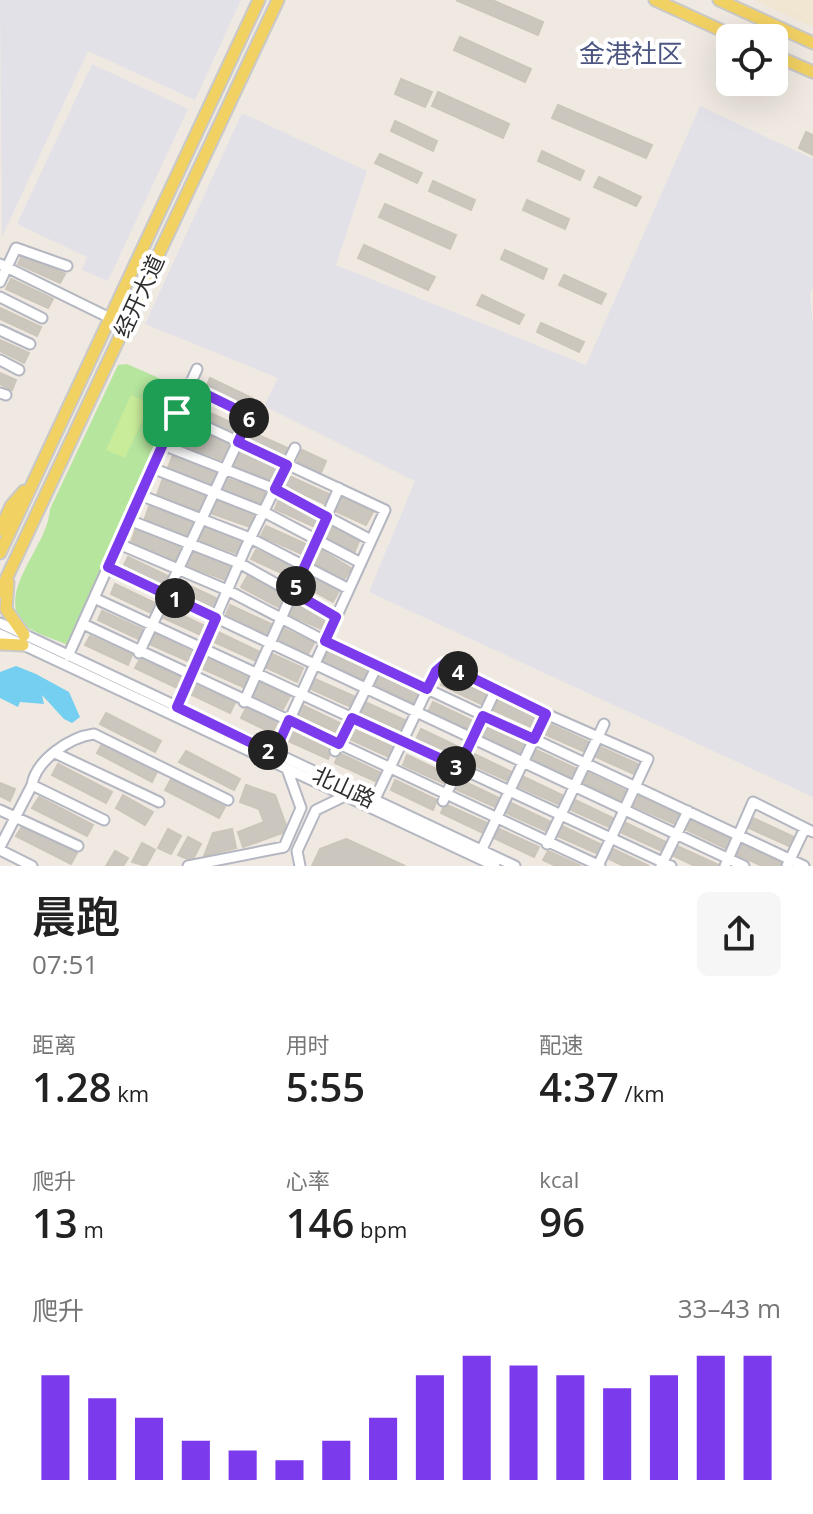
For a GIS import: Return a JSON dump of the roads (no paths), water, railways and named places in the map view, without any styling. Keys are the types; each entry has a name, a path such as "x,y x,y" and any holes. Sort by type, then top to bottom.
{"main road":[{"name":"经开大道","path":"0,553 259,0"},
{"name":"经开大道","path":"0,592 278,0"},
{"path":"655,0 716,28"},
{"path":"719,0 813,43"},
{"path":"788,61 813,72"},
{"path":"0,530 11,506 35,478"},
{"path":"0,644 24,640 6,609 10,570"}],"street":[{"path":"0,282 4,266 16,248 67,266"},
{"path":"4,266 110,318"},
{"path":"0,297 42,318"},
{"path":"0,330 30,344"},
{"path":"0,360 19,370"},
{"path":"68,656 197,369"},
{"path":"139,653 250,416 189,386"},
{"path":"177,413 385,510 274,754"},
{"path":"163,445 275,489 371,540"},
{"path":"177,707 250,538 295,448"},
{"path":"152,468 264,512 361,563"},
{"path":"244,702 339,488"},
{"path":"140,495 250,538 349,589"},
{"path":"129,520 239,563 336,617"},
{"path":"119,544 227,590 377,666 738,835 788,863 804,866"},
{"path":"108,567 677,834 726,862 744,866"},
{"path":"94,598 665,865 688,811"},
{"name":"北山路","path":"0,623 24,640 287,769 495,866"},
{"path":"83,624 244,702 289,720 337,748 390,768 444,797 599,866 648,759 444,664 436,671 416,712 403,741 390,768 374,801"},
{"name":"北山路","path":"0,634 68,656 515,866"},
{"path":"337,748 377,666"},
{"path":"444,797 496,689"},
{"path":"481,851 546,714"},
{"path":"547,844 604,724"},
{"path":"32,866 0,849 34,775 64,743 94,734 228,800"},
{"path":"55,753 159,802"},
{"path":"188,866 284,847 301,808 287,769"},
{"path":"32,785 104,820"},
{"path":"300,866 297,851 316,810 345,796"},
{"path":"726,862 753,802 809,830 788,863"},
{"path":"0,810 78,846"}],"water":[{"path":"16,666 69,692 80,717 72,723 64,719 42,695 44,704 20,702 18,707 0,698 0,672"}],"district":[{"name":"金港社区","path":"631,54"}]}
